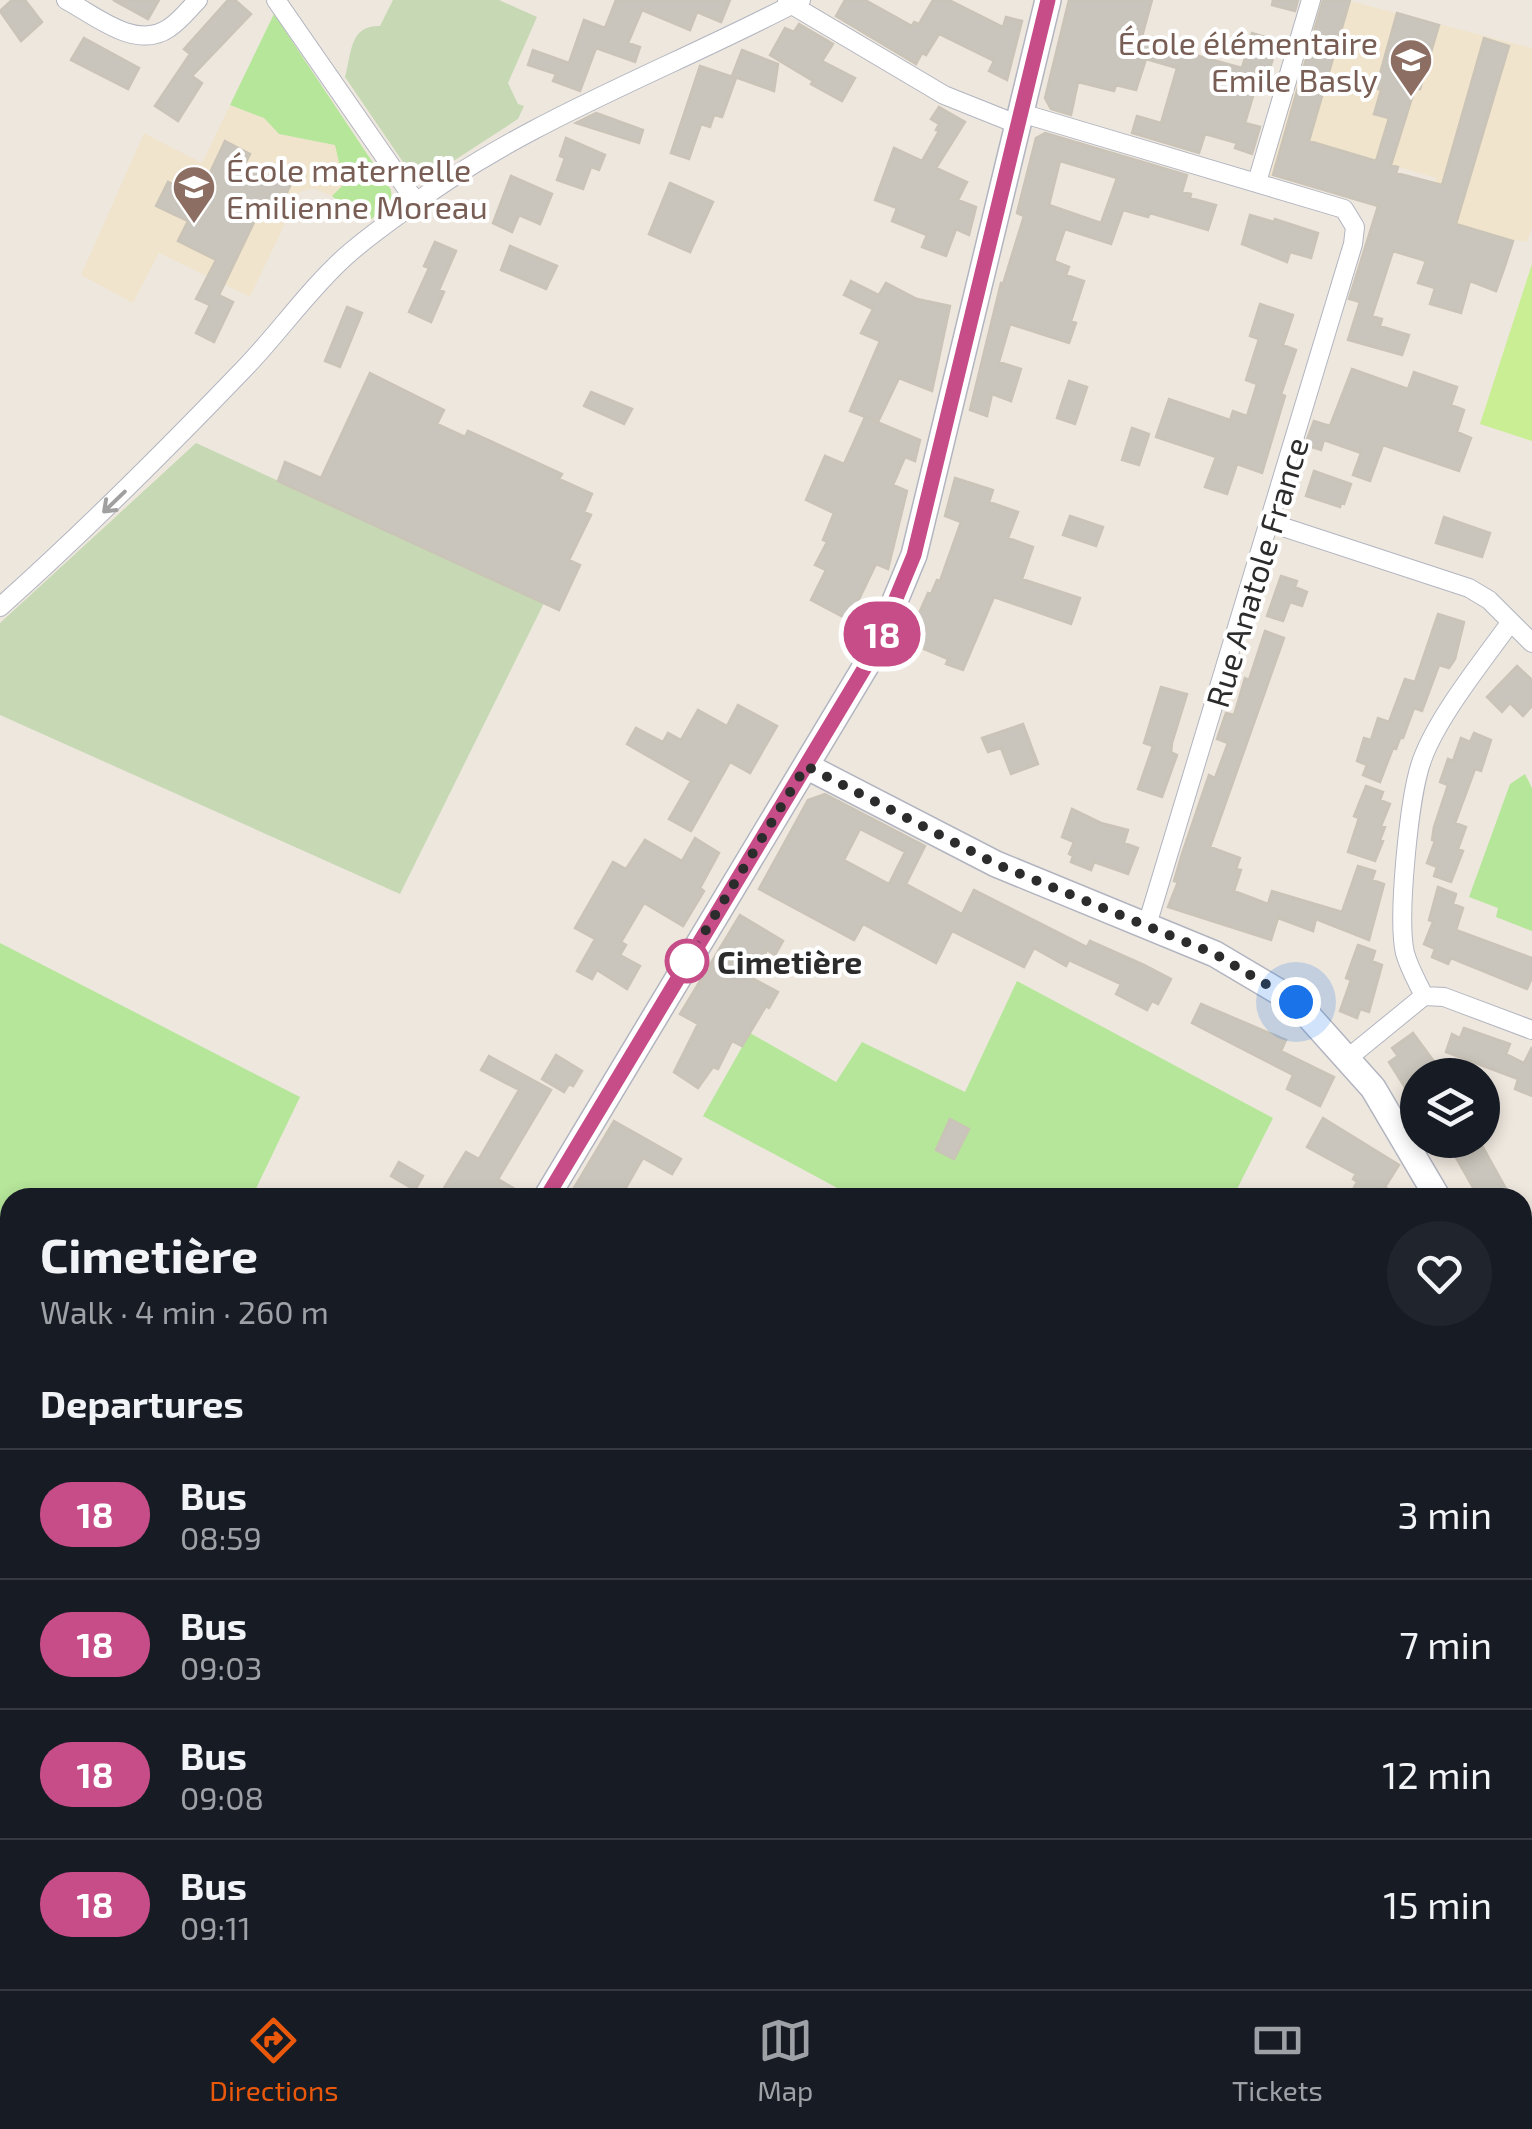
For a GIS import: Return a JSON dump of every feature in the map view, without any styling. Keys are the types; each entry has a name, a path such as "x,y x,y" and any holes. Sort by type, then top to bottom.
{"main road":[{"path":"552,1188 873,654 914,555 1048,0"},
{"path":"806,766 996,864 1215,954 1296,1002 1374,1088 1432,1188"}],"street":[{"path":"66,0 132,35 150,38 170,28 198,0"},
{"path":"276,0 416,202"},
{"path":"0,607 184,433 345,258 416,202 476,160 538,126 624,83 757,25 792,2 944,94 1020,119 1257,182 1311,0"},
{"name":"Rue Anatole France","path":"1147,925 1353,244 1355,227 1344,209 1257,182"},
{"path":"1271,523 1469,588 1490,600 1532,643"},
{"path":"1424,996 1405,952 1404,882 1414,793 1422,759 1453,704 1510,623"},
{"path":"1348,1058 1424,996 1444,996 1532,1030"}],"shaded area":[{"name":"École élémentaire Emile Basly","path":"1320,0 1346,0 1532,48 1532,228 1527,242 1456,231 1425,219 1436,178 1392,165 1389,155 1379,152 1376,161 1330,147 1317,188 1268,175"},
{"name":"École maternelle Emilienne Moreau","path":"230,105 264,118 279,134 336,145 344,184 332,196 313,188 300,192 250,297 159,253 133,303 81,275 144,133 202,163"}],"green space":[{"path":"393,0 499,0 537,17 508,83 518,104 524,106 518,119 418,184 345,77 357,35 380,26"},
{"path":"274,14 391,190 392,203 370,220 354,215 332,196 344,184 335,145 279,134 264,118 230,105"},
{"path":"1532,264 1532,441 1480,424"},
{"path":"196,443 544,603 400,894 0,715 0,623"},
{"path":"1525,774 1532,788 1532,931 1496,917 1498,908 1469,897 1510,784"},
{"path":"0,943 300,1097 256,1188 0,1188"},
{"path":"1017,981 1273,1118 1238,1188 837,1188 703,1116 750,1033 836,1082 862,1042 965,1092"}],"building":[{"path":"12,0 25,0 42,22 21,41 0,11"},
{"path":"113,0 159,0 148,19"},
{"path":"228,0 235,0 251,14 192,76 202,83 178,121 155,106 190,54 184,49"},
{"path":"616,0 730,0 721,22 697,12 690,30 642,10 628,43 640,47 635,62 596,48 580,91 553,81 556,74 528,65 533,50 569,63 584,20 605,28"},
{"path":"845,0 865,0 912,26 914,22 919,24 933,0 949,0 1003,27 1006,17 1022,21 1007,80 989,71 994,61 939,34 916,64 836,16"},
{"path":"1069,0 1152,0 1141,40 1242,68 1252,33 1278,41 1268,75 1260,73 1245,123 1260,127 1252,154 1235,148 1237,143 1205,134 1199,153 1132,133 1137,116 1161,123 1177,68 1146,59 1136,90 1116,85 1114,91 1078,82 1071,115 1051,109 1045,98"},
{"path":"1273,0 1298,0 1295,11 1272,5"},
{"path":"1323,0 1350,0 1309,141 1376,161 1389,118 1374,114 1381,90 1376,88 1397,13 1439,25 1391,165 1398,167 1396,173 1442,185 1484,38 1509,46 1456,224 1513,241 1505,266 1496,291 1470,281 1461,313 1430,304 1435,288 1418,283 1426,261 1393,251 1372,316 1382,319 1380,326 1409,335 1402,355 1348,340 1360,302 1349,299 1378,206 1273,175"},
{"path":"799,24 833,44 822,61 855,78 842,101 770,55 785,28 794,32"},
{"path":"84,38 139,68 128,89 71,60"},
{"path":"742,50 778,64 774,91 732,76"},
{"path":"700,66 736,78 722,117 714,115 710,127 701,124 689,159 671,153"},
{"path":"939,107 965,122 936,168 967,182 958,200 976,207 969,235 956,229 946,256 922,247 927,235 892,221 897,208 875,200 894,148 922,161 939,131 939,124 931,119"},
{"path":"596,113 643,130 639,143 576,123"},
{"path":"1045,133 1187,175 1182,192 1216,205 1208,230 1150,213 1148,217 1123,210 1111,244 1065,229 1054,261 1069,267 1066,275 1084,281 1071,321 1076,323 1069,343 1010,324 999,362 1021,369 1011,401 992,394 987,416 970,410 1001,283 1024,216 1017,213 1036,138","holes":["1060,161 1117,178 1101,223 1049,205"]},
{"path":"566,138 605,155 599,170 591,167 583,189 557,180 565,158 560,156"},
{"path":"225,141 250,154 245,164 290,186 273,221 258,214 219,295 233,302 214,342 196,333 210,305 196,299 216,260 178,241 188,221 156,206 168,182 199,196"},
{"path":"511,176 552,194 540,224 519,215 512,232 493,223"},
{"path":"670,183 713,202 690,252 649,234"},
{"path":"1250,215 1318,233 1311,258 1290,252 1287,262 1242,244"},
{"path":"435,242 456,251 439,290 444,292 431,322 409,312 429,268 424,266"},
{"path":"510,246 557,266 546,289 501,270"},
{"path":"851,281 879,295 886,283 917,299 950,306 932,391 899,378 878,422 850,411 880,341 861,333 873,309 844,295"},
{"path":"1260,304 1293,315 1283,345 1296,350 1262,473 1237,464 1227,494 1205,487 1216,457 1156,437 1169,399 1230,420 1233,411 1247,416 1257,384 1246,380 1259,339 1250,336"},
{"path":"347,307 362,313 340,367 325,361"},
{"path":"1352,369 1408,389 1414,372 1457,387 1451,405 1464,410 1457,432 1471,438 1459,471 1383,445 1370,481 1353,475 1361,453 1324,440 1321,450 1305,445 1314,421 1330,426"},
{"path":"370,373 444,410 437,424 465,437 468,431 488,440 562,474 559,479 592,494 584,512 591,515 569,560 580,565 559,610 278,481 285,462 321,478"},
{"path":"1069,381 1087,387 1075,424 1057,418"},
{"path":"591,392 632,409 624,424 584,406"},
{"path":"865,417 920,440 915,461 905,457 893,485 907,491 888,569 876,564 849,620 811,600 826,570 815,565 827,542 823,540 834,513 806,500 825,456 844,464"},
{"path":"1132,428 1149,434 1139,465 1122,460"},
{"path":"1314,471 1351,484 1344,504 1340,507 1306,496"},
{"path":"955,478 993,490 989,502 1018,512 1008,538 1033,547 1022,579 1080,598 1071,624 994,597 963,670 910,643 909,636 928,593 940,581 961,522 945,516"},
{"path":"1070,516 1103,527 1096,546 1063,535"},
{"path":"1444,517 1490,533 1482,557 1436,543"},
{"path":"1281,576 1297,581 1295,587 1307,592 1302,606 1290,602 1283,621 1267,616"},
{"path":"1438,614 1464,622 1455,659 1449,668 1439,665 1422,711 1414,708 1380,782 1363,775 1367,765 1357,761 1364,738 1371,740 1378,718 1389,722 1405,679 1415,682"},
{"path":"1265,631 1284,638 1210,847 1240,858 1236,869 1241,870 1234,891 1268,904 1272,891 1342,912 1358,866 1375,871 1372,880 1384,884 1369,940 1316,919 1313,931 1278,918 1271,940 1168,907 1209,775 1215,778 1228,743 1217,739 1226,713 1234,715"},
{"path":"1517,666 1532,680 1532,706 1523,716 1510,703 1502,712 1487,697"},
{"path":"1161,687 1187,694 1172,743 1171,752 1177,755 1162,797 1138,789 1153,746 1144,743"},
{"path":"738,705 777,726 750,773 730,762 691,831 669,819 691,781 627,744 636,728 663,742 668,733 681,740 698,710 727,726"},
{"path":"1023,724 1038,764 1011,774 1001,748 988,752 982,738"},
{"path":"1474,733 1491,740 1481,771 1475,769 1455,823 1466,827 1458,849 1463,851 1451,882 1434,876 1437,867 1427,863 1448,785 1440,782 1448,759 1453,761 1461,738 1470,742"},
{"path":"1366,786 1383,792 1380,800 1390,804 1381,826 1385,827 1380,840 1383,841 1375,861 1348,852 1359,818 1354,816"},
{"path":"825,794 925,846 906,884 962,914 974,890 1087,947 1090,941 1171,979 1158,1004 1152,1001 1147,1010 1116,994 1121,984 1069,960 1066,966 1034,948 1024,967 952,931 936,963 863,924 854,940 759,889 808,800","holes":["860,829 905,852 889,884 844,860"]},
{"path":"1072,809 1128,830 1124,843 1138,848 1128,874 1094,862 1091,870 1071,862 1073,856 1069,854 1074,842 1062,837"},
{"path":"695,838 719,853 700,888 704,891 683,926 644,903 621,942 626,945 620,955 640,966 627,989 597,970 592,979 577,971 595,939 575,928 613,862 626,869 645,840 682,861"},
{"path":"1438,887 1456,894 1453,904 1463,908 1456,930 1532,958 1532,978 1527,989 1451,958 1448,964 1432,957 1435,949 1424,944 1433,922 1429,920"},
{"path":"740,915 783,941 775,955 767,950 752,978 778,992 742,1046 732,1041 718,1069 713,1067 698,1088 674,1072 698,1024 680,1014"},
{"path":"1358,945 1375,951 1372,961 1382,965 1369,1012 1360,1009 1357,1018 1340,1011"},
{"path":"1201,1004 1286,1040 1281,1051 1334,1077 1320,1106 1287,1089 1293,1075 1192,1023"},
{"path":"1464,1028 1510,1044 1506,1054 1524,1063 1532,1047 1532,1096 1515,1089 1518,1079 1500,1072 1500,1058 1462,1058 1446,1052 1452,1034 1460,1038"},
{"path":"1413,1033 1431,1058 1400,1058 1400,1079 1389,1062 1398,1056 1392,1048"},
{"path":"556,1055 582,1071 564,1092 542,1079"},
{"path":"489,1056 551,1090 498,1179 513,1188 444,1188 466,1152 479,1159 519,1090 481,1070"},
{"path":"1323,1118 1399,1165 1386,1188 1354,1188 1356,1174 1307,1147"},
{"path":"950,1119 969,1129 954,1159 936,1150"},
{"path":"614,1121 681,1159 672,1174 643,1158 626,1188 574,1188"},
{"path":"1456,1158 1489,1158 1505,1188 1473,1188"},
{"path":"399,1162 423,1176 416,1188 412,1188 391,1176"}],"bus line":[{"name":"18","path":"552,1188 873,654 902,589 914,555 1048,0"}],"place":[{"name":"École élémentaire Emile Basly","path":"1411,98"},
{"name":"École maternelle Emilienne Moreau","path":"194,225"},
{"name":"Cimetière","path":"687,961"}],"route":[{"path":"687,961 806,766 996,864 1215,954 1296,1002"}]}
